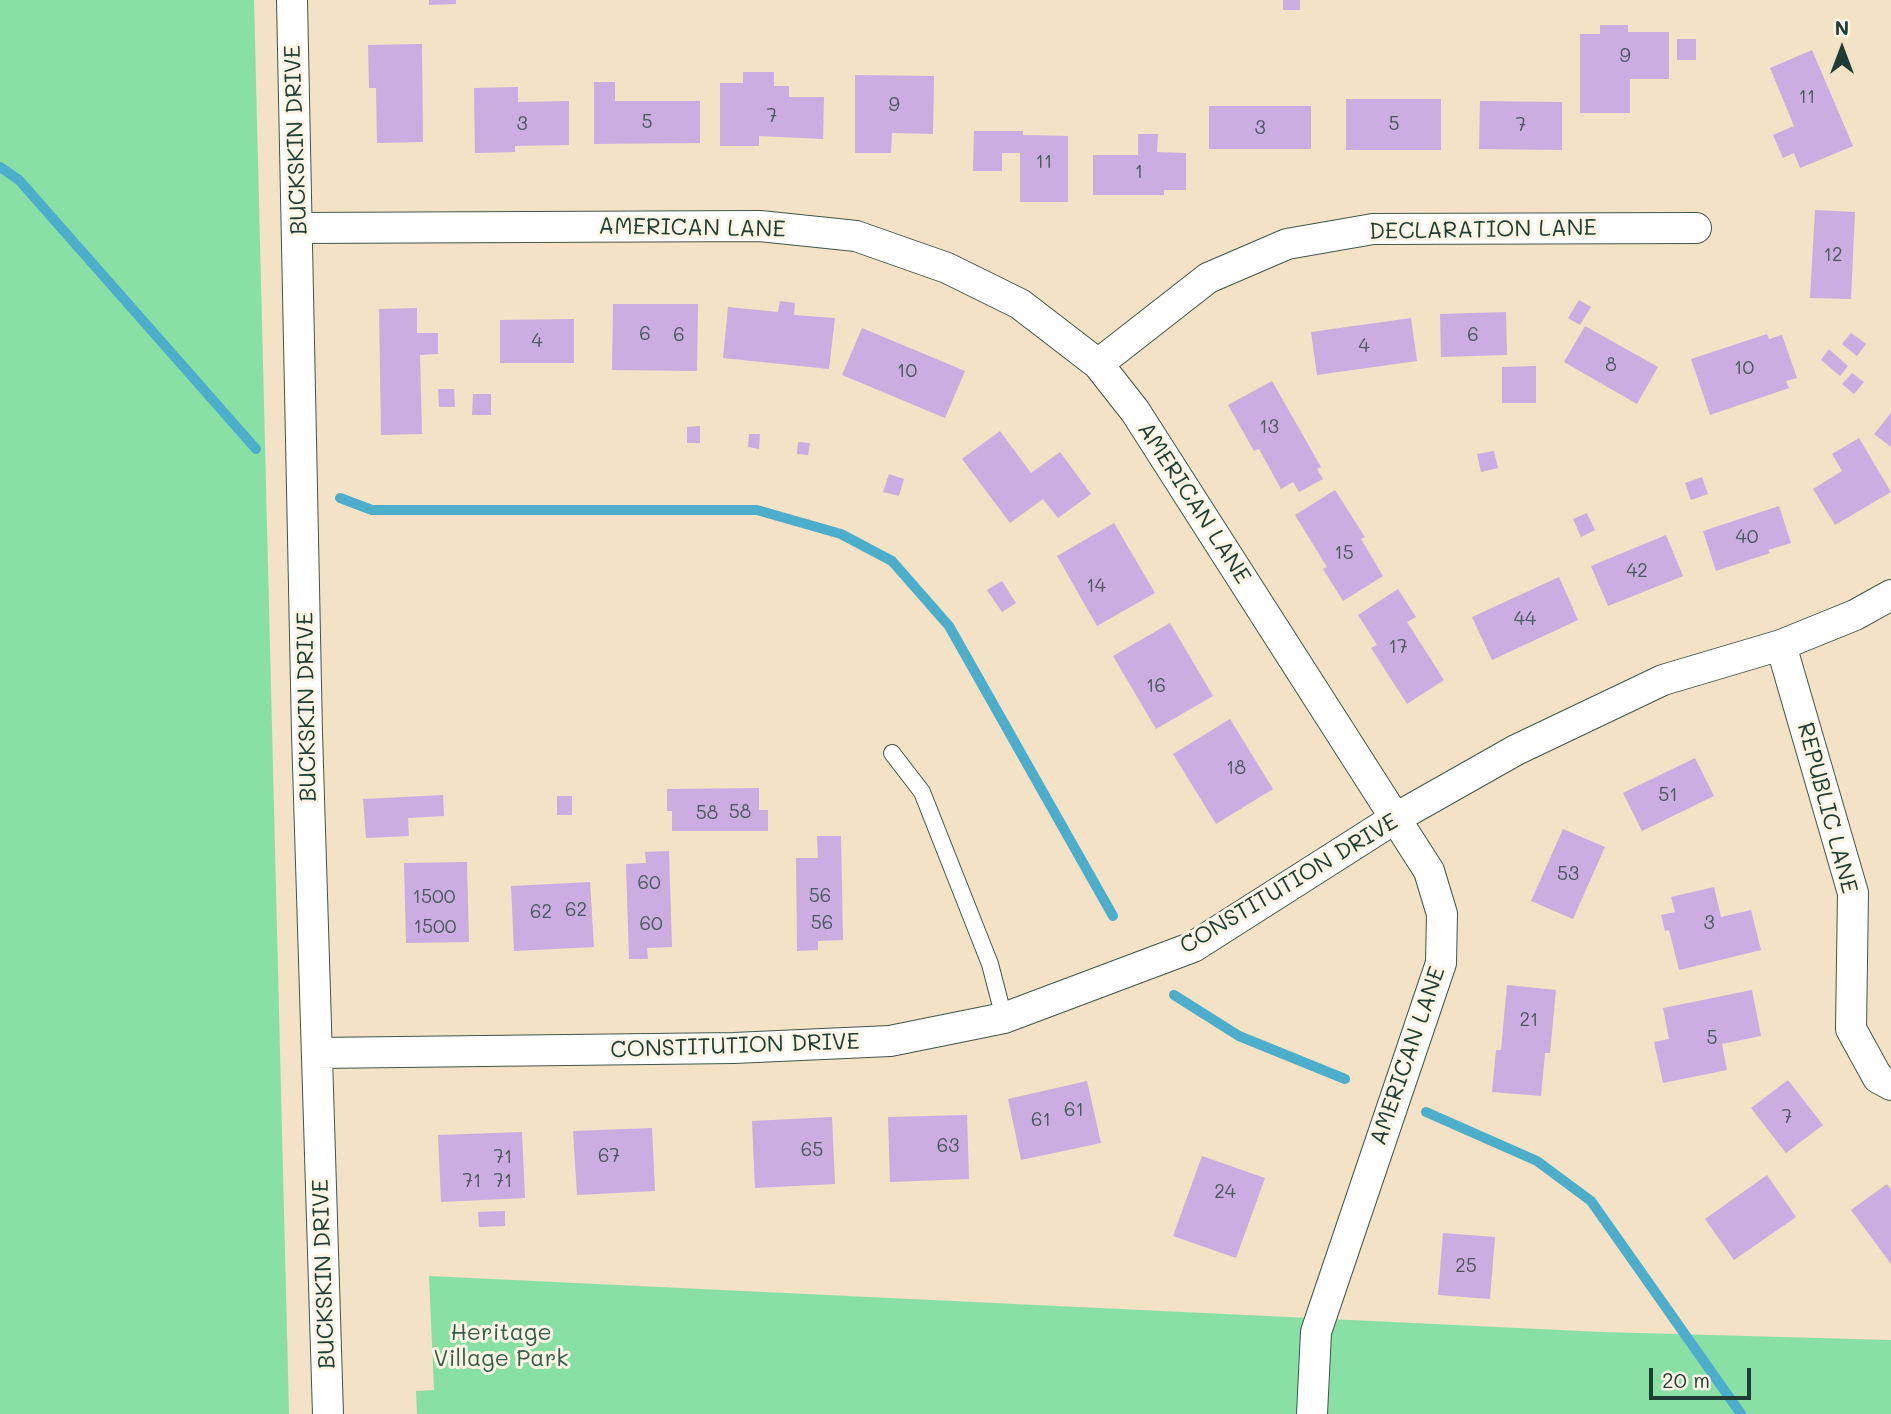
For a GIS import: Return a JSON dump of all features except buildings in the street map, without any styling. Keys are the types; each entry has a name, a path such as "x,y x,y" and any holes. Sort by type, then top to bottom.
{"street":[{"name":"BUCKSKIN DRIVE","path":"292,0 299,228 307,733 328,1414"},
{"name":"AMERICAN LANE","path":"299,228 760,226 856,236 947,268 1020,304 1098,364 1169,461 1429,871 1442,914 1441,963 1316,1332 1312,1414"},
{"name":"DECLARATION LANE","path":"1098,364 1208,278 1287,244 1373,229 1696,228"},
{"name":"CONSTITUTION DRIVE","path":"317,1053 734,1048 890,1041 1004,1018 1193,947 1394,819 1516,750 1663,681 1781,645 1855,615 1891,595"},
{"name":"REPUBLIC LANE","path":"1781,645 1853,893 1851,1029 1878,1078 1891,1085"}],"lane":[{"path":"892,753 922,792 990,964 1004,1018"}],"green space":[{"path":"0,0 254,0 289,1414 0,1414"},
{"name":"Heritage Village Park","path":"429,1276 1602,1332 1891,1340 1891,1414 417,1414 416,1391 434,1390"}],"waterway":[{"path":"0,167 19,180 256,449"},
{"path":"340,498 372,510 757,510 841,534 892,561 949,626 1113,916"},
{"path":"1174,995 1239,1036 1345,1079"},
{"path":"1426,1112 1537,1161 1591,1201 1741,1414"}]}
